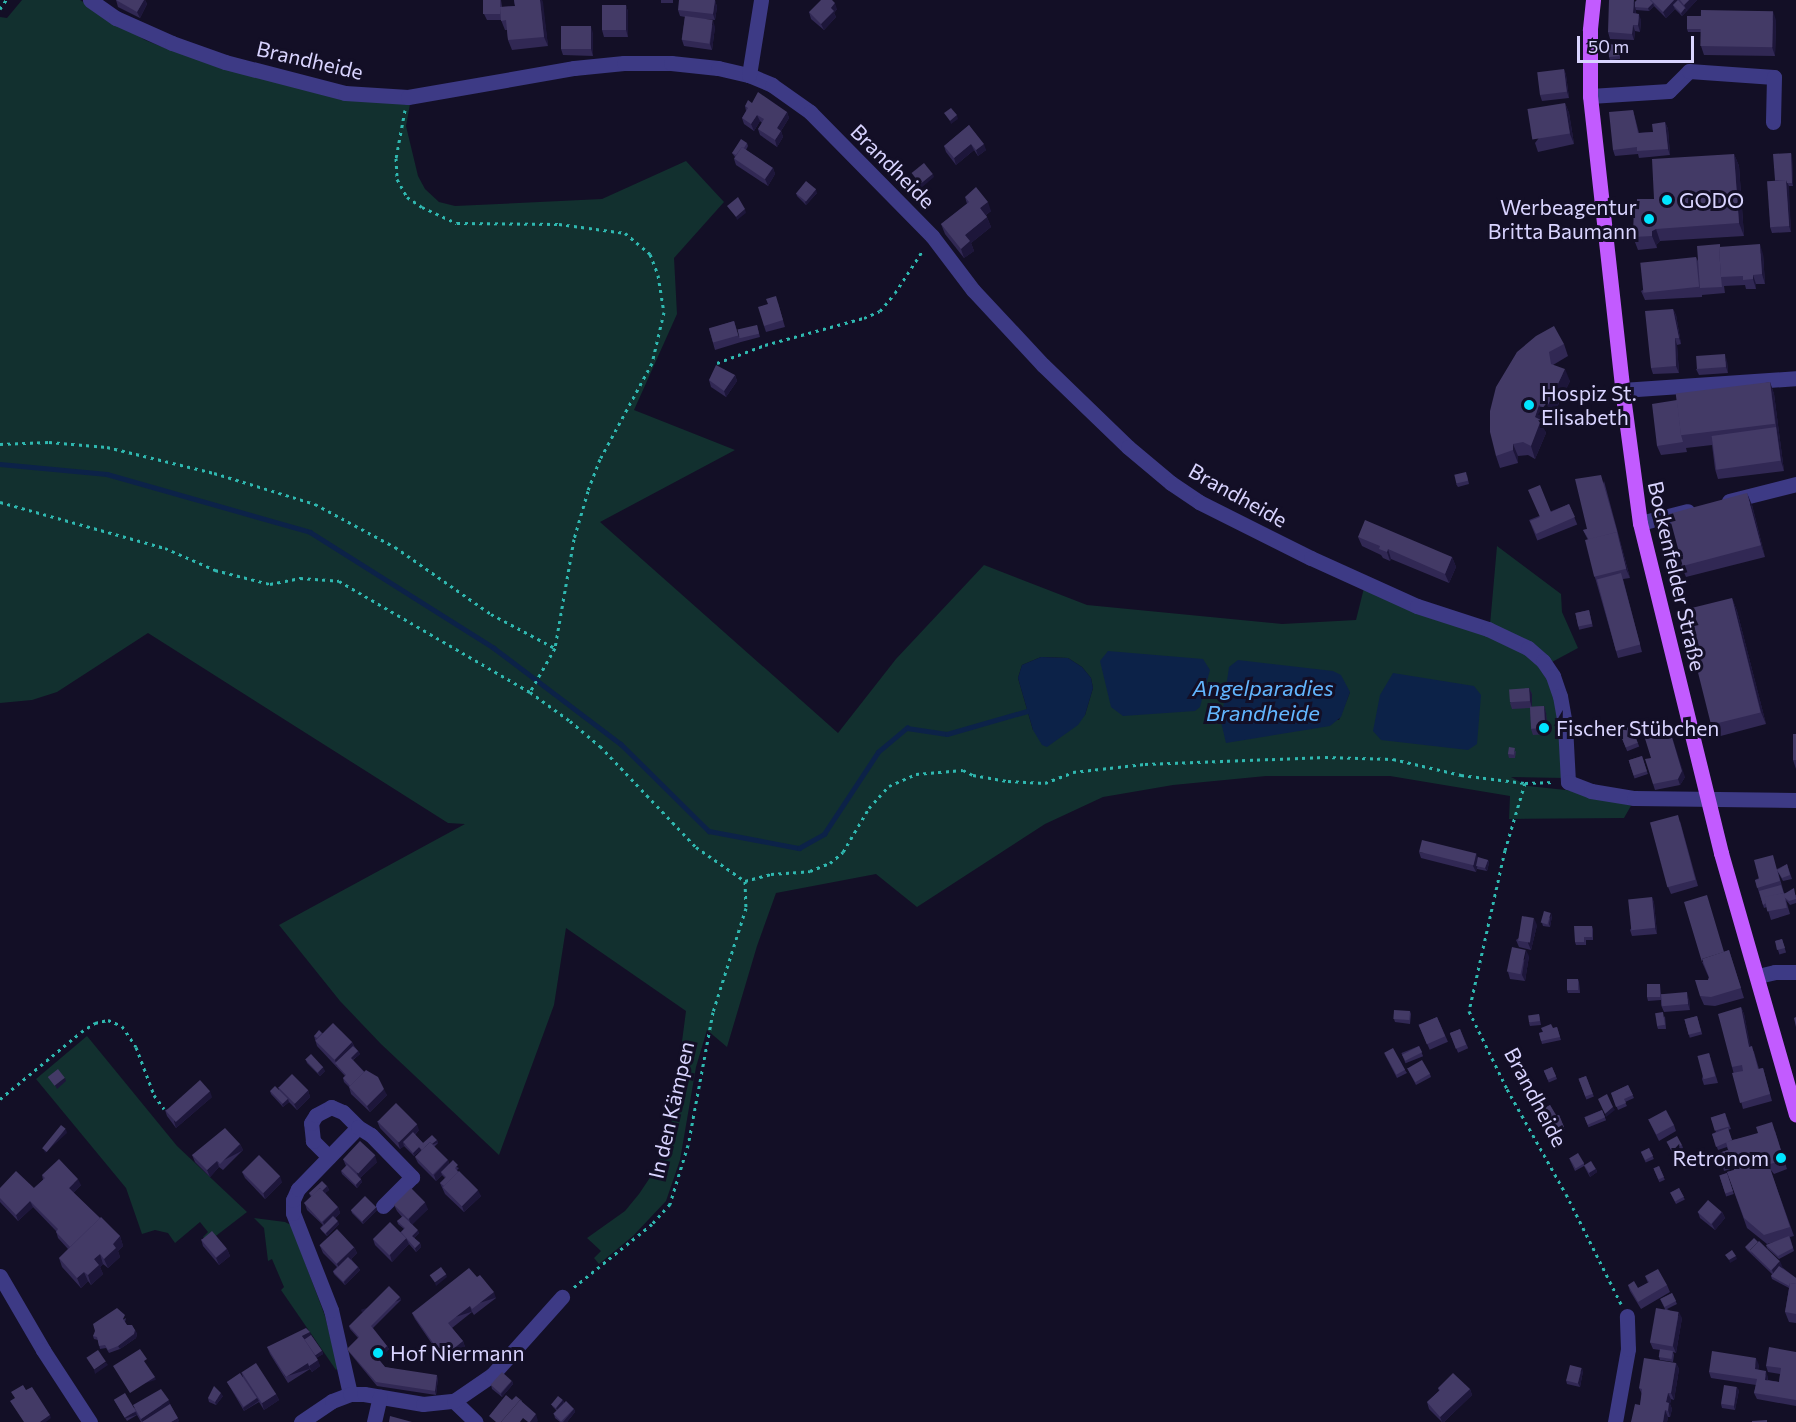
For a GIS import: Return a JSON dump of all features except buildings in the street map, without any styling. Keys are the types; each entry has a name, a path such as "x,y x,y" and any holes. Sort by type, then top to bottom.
{"main road":[{"name":"Bockenfelder Straße","path":"1593,0 1590,30 1590,96 1622,390 1640,523 1721,853 1796,1114"}],"street":[{"name":"Brandheide","path":"90,0 147,34 225,62 345,93 408,97 574,68 624,63 695,65 749,75 783,92 810,112 932,236 973,290 1043,365 1128,447 1171,483 1199,502 1311,558 1417,606 1488,629 1528,648 1543,661 1553,676 1560,696 1565,725 1568,782"},
{"path":"749,75 761,0"},
{"path":"1590,96 1669,91 1689,71 1774,77 1773,122"},
{"path":"1622,390 1796,378"},
{"path":"1640,523 1796,484"},
{"path":"1568,782 1591,791 1634,798 1796,800"},
{"path":"1758,976 1774,972 1796,972"},
{"path":"329,1157 313,1141 311,1123 316,1115 331,1107 343,1112 371,1136 412,1177 383,1206"},
{"path":"350,1394 331,1310 293,1213 293,1200 298,1189 358,1127"},
{"path":"0,1276 43,1350 90,1422"},
{"path":"302,1422 332,1401 350,1394 380,1396 423,1404 454,1401 492,1375 562,1297"},
{"path":"1615,1422 1628,1348 1627,1316"},
{"path":"374,1422 380,1396"},
{"path":"454,1401 476,1422"}],"path":[{"path":"0,9 6,0"},
{"path":"408,97 396,158 397,179 407,197 422,207 457,223 559,224 625,233 650,254 658,275 664,312 652,363 600,459 588,491 574,539 555,648 530,692"},
{"path":"717,363 765,345 864,318 880,311 895,293 932,236"},
{"path":"0,444 49,442 107,447 214,473 315,504 395,547 491,614 555,648"},
{"path":"0,502 143,541 215,570 270,584 300,578 339,581 530,692 600,746 696,848 745,881 771,874 810,871 830,863 843,852 869,808 889,786 916,774 963,770 973,775 1008,781 1045,783 1073,772 1145,764 1194,764 1325,757 1393,759 1461,775 1525,783 1568,782"},
{"name":"Brandheide","path":"1525,783 1505,850 1469,1011 1566,1194 1627,1316"},
{"name":"In den Kämpen","path":"562,1297 652,1224 670,1204 688,1145 713,1012 746,908 745,881"},
{"path":"0,1099 81,1032 95,1023 108,1020 122,1026 136,1047 154,1095 164,1109"}],"green space":[{"path":"22,0 80,0 145,40 170,50 410,104 406,126 418,176 425,189 439,202 455,206 602,199 686,161 724,202 674,258 677,314 634,410 735,450 600,522 838,733 896,659 984,565 1087,605 1282,624 1356,620 1364,588 1529,652 1552,687 1561,723 1564,778 1511,777 1528,786 1575,791 1632,804 1624,818 1509,819 1510,796 1390,776 1266,776 1173,785 1103,797 1045,824 917,907 876,874 776,893 757,946 727,1047 707,1030 696,1067 680,1160 666,1201 633,1236 599,1264 594,1258 601,1251 587,1238 625,1211 639,1194 655,1170 670,1133 686,1011 566,928 554,1005 499,1155 381,1044 340,1001 279,925 465,824 448,823 148,633 57,692 32,700 0,703 0,17 7,18","holes":["1041,657 1068,658 1082,667 1091,678 1093,688 1085,715 1033,730 1018,678 1022,665","1350,692 1339,720 1221,722"]},
{"path":"1497,546 1561,594 1562,612 1578,648 1552,662 1490,625"},
{"path":"87,1036 177,1146 247,1212 208,1242 203,1237 208,1232 200,1222 175,1243 168,1233 155,1230 142,1234 126,1188 36,1079"},
{"path":"254,1218 285,1222 291,1225 325,1316 338,1368 336,1370 281,1290 284,1287 272,1259 268,1261 264,1228"}],"water":[{"name":"Angelparadies Brandheide","path":"1108,651 1203,659 1210,670 1200,707 1195,711 1123,716 1111,707 1100,661"},
{"path":"1041,657 1068,658 1082,667 1091,678 1093,688 1085,715 1078,725 1047,747 1042,745 1033,730 1018,678 1022,665"},
{"name":"Angelparadies Brandheide","path":"1238,660 1333,671 1341,675 1350,692 1341,717 1330,726 1226,743 1221,722 1229,667"},
{"name":"Angelparadies Brandheide","path":"1393,673 1474,686 1481,695 1477,744 1468,750 1381,740 1373,731 1380,695"}],"waterway":[{"path":"0,464 107,474 310,532 494,648 621,744 709,831 799,848 824,834 878,752 907,728 947,734 1027,711"}],"place":[{"name":"GODO","path":"1667,200"},
{"name":"Werbeagentur Britta Baumann","path":"1649,219"},
{"name":"Hospiz St. Elisabeth","path":"1529,405"},
{"name":"Fischer Stübchen","path":"1544,728"},
{"name":"Retronom","path":"1781,1158"},
{"name":"Hof Niermann","path":"378,1353"}]}
